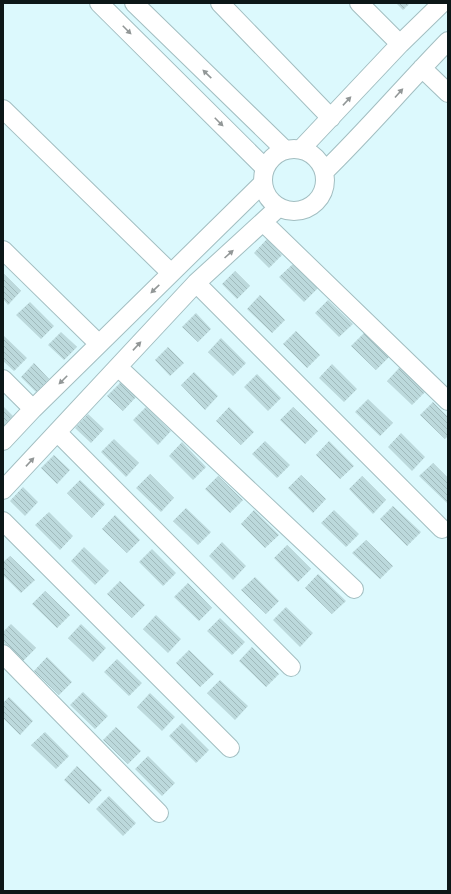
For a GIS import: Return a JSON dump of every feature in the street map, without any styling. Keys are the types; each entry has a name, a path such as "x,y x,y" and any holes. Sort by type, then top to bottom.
{"street":[{"path":"99,3 264,176 268,197 279,207 295,211 310,206 316,202 324,188 324,172 316,157 293,149 134,3"},
{"path":"220,3 331,118"},
{"path":"359,3 400,44"},
{"path":"3,441 33,409 171,273 264,176 272,157 293,149 331,118 400,44 442,3"},
{"path":"324,172 353,144 422,68 448,42"},
{"path":"422,68 448,93"},
{"path":"3,109 171,273"},
{"path":"3,490 196,283 279,207"},
{"path":"263,222 448,401"},
{"path":"3,250 99,344"},
{"path":"196,283 442,529"},
{"path":"118,367 354,589"},
{"path":"3,379 33,409"},
{"path":"57,432 291,667"},
{"path":"3,521 230,748"},
{"path":"3,654 159,813"}],"building":[{"path":"396,3 410,3 403,10"},
{"path":"267,239 282,255 269,268 254,253"},
{"path":"293,264 318,288 304,302 279,277"},
{"path":"235,271 250,286 237,299 222,284"},
{"path":"3,273 21,291 8,305 3,299"},
{"path":"260,295 285,320 272,333 247,309"},
{"path":"328,300 353,324 339,337 315,313"},
{"path":"30,302 54,326 41,339 16,315"},
{"path":"196,313 211,329 198,342 182,327"},
{"path":"296,331 320,355 307,368 283,344"},
{"path":"61,332 77,347 64,360 48,345"},
{"path":"364,333 389,357 376,370 351,346"},
{"path":"3,335 27,358 14,371 3,361"},
{"path":"221,338 246,363 233,376 208,352"},
{"path":"168,347 184,363 170,376 155,360"},
{"path":"34,363 49,379 36,392 21,377"},
{"path":"332,364 357,389 344,402 319,378"},
{"path":"400,367 425,392 412,405 387,381"},
{"path":"194,372 218,396 205,410 181,385"},
{"path":"257,374 281,398 268,411 244,387"},
{"path":"121,382 136,397 123,411 107,396"},
{"path":"368,399 393,423 380,436 355,412"},
{"path":"433,402 448,417 448,436 445,439 420,415"},
{"path":"3,406 13,416 3,426"},
{"path":"146,407 171,431 158,445 133,420"},
{"path":"229,407 254,432 241,445 216,421"},
{"path":"293,407 318,431 305,444 280,420"},
{"path":"88,414 104,429 91,443 75,428"},
{"path":"401,433 425,457 412,471 388,447"},
{"path":"114,439 139,463 126,477 101,452"},
{"path":"265,441 290,465 277,478 252,454"},
{"path":"329,441 354,466 340,479 316,455"},
{"path":"182,442 206,467 193,480 169,456"},
{"path":"54,455 70,470 57,484 41,468"},
{"path":"433,463 448,478 447,503 419,476"},
{"path":"150,474 174,498 161,512 136,488"},
{"path":"301,475 326,499 313,513 288,488"},
{"path":"218,476 243,500 230,513 205,489"},
{"path":"362,476 386,500 373,514 349,489"},
{"path":"80,480 105,504 92,518 67,493"},
{"path":"23,487 38,502 25,516 10,501"},
{"path":"393,506 421,532 407,546 380,519"},
{"path":"186,508 211,532 198,545 173,521"},
{"path":"254,510 279,535 265,548 241,524"},
{"path":"334,510 359,534 346,547 321,523"},
{"path":"49,512 73,536 60,550 35,525"},
{"path":"115,515 140,540 127,553 102,529"},
{"path":"366,540 393,566 380,579 352,553"},
{"path":"222,542 246,566 233,580 209,556"},
{"path":"287,545 311,569 298,582 274,558"},
{"path":"84,547 109,571 95,585 71,561"},
{"path":"152,549 176,573 163,586 139,562"},
{"path":"10,556 35,580 21,593 3,575 3,562"},
{"path":"318,574 346,601 332,614 305,588"},
{"path":"255,577 279,601 266,614 241,590"},
{"path":"120,581 145,605 132,618 107,594"},
{"path":"188,583 212,608 199,621 174,597"},
{"path":"45,591 70,615 57,628 32,604"},
{"path":"286,607 313,633 300,647 273,620"},
{"path":"156,615 181,639 168,653 143,629"},
{"path":"220,618 245,642 232,655 207,631"},
{"path":"11,624 36,648 23,661 3,642 3,632"},
{"path":"81,624 106,648 93,662 68,638"},
{"path":"252,647 279,674 266,687 239,661"},
{"path":"189,650 214,674 200,687 176,663"},
{"path":"47,657 72,682 59,695 34,671"},
{"path":"117,659 142,683 129,696 104,672"},
{"path":"220,680 248,706 235,720 207,693"},
{"path":"83,692 108,716 95,729 70,705"},
{"path":"150,693 175,717 162,731 137,707"},
{"path":"9,697 33,721 20,735 3,718 3,703"},
{"path":"182,723 209,750 196,763 169,736"},
{"path":"116,727 141,751 128,764 103,740"},
{"path":"45,732 69,756 56,769 31,745"},
{"path":"148,756 175,783 162,796 135,769"},
{"path":"77,766 102,790 89,804 64,780"},
{"path":"109,796 136,823 123,836 96,809"}]}
